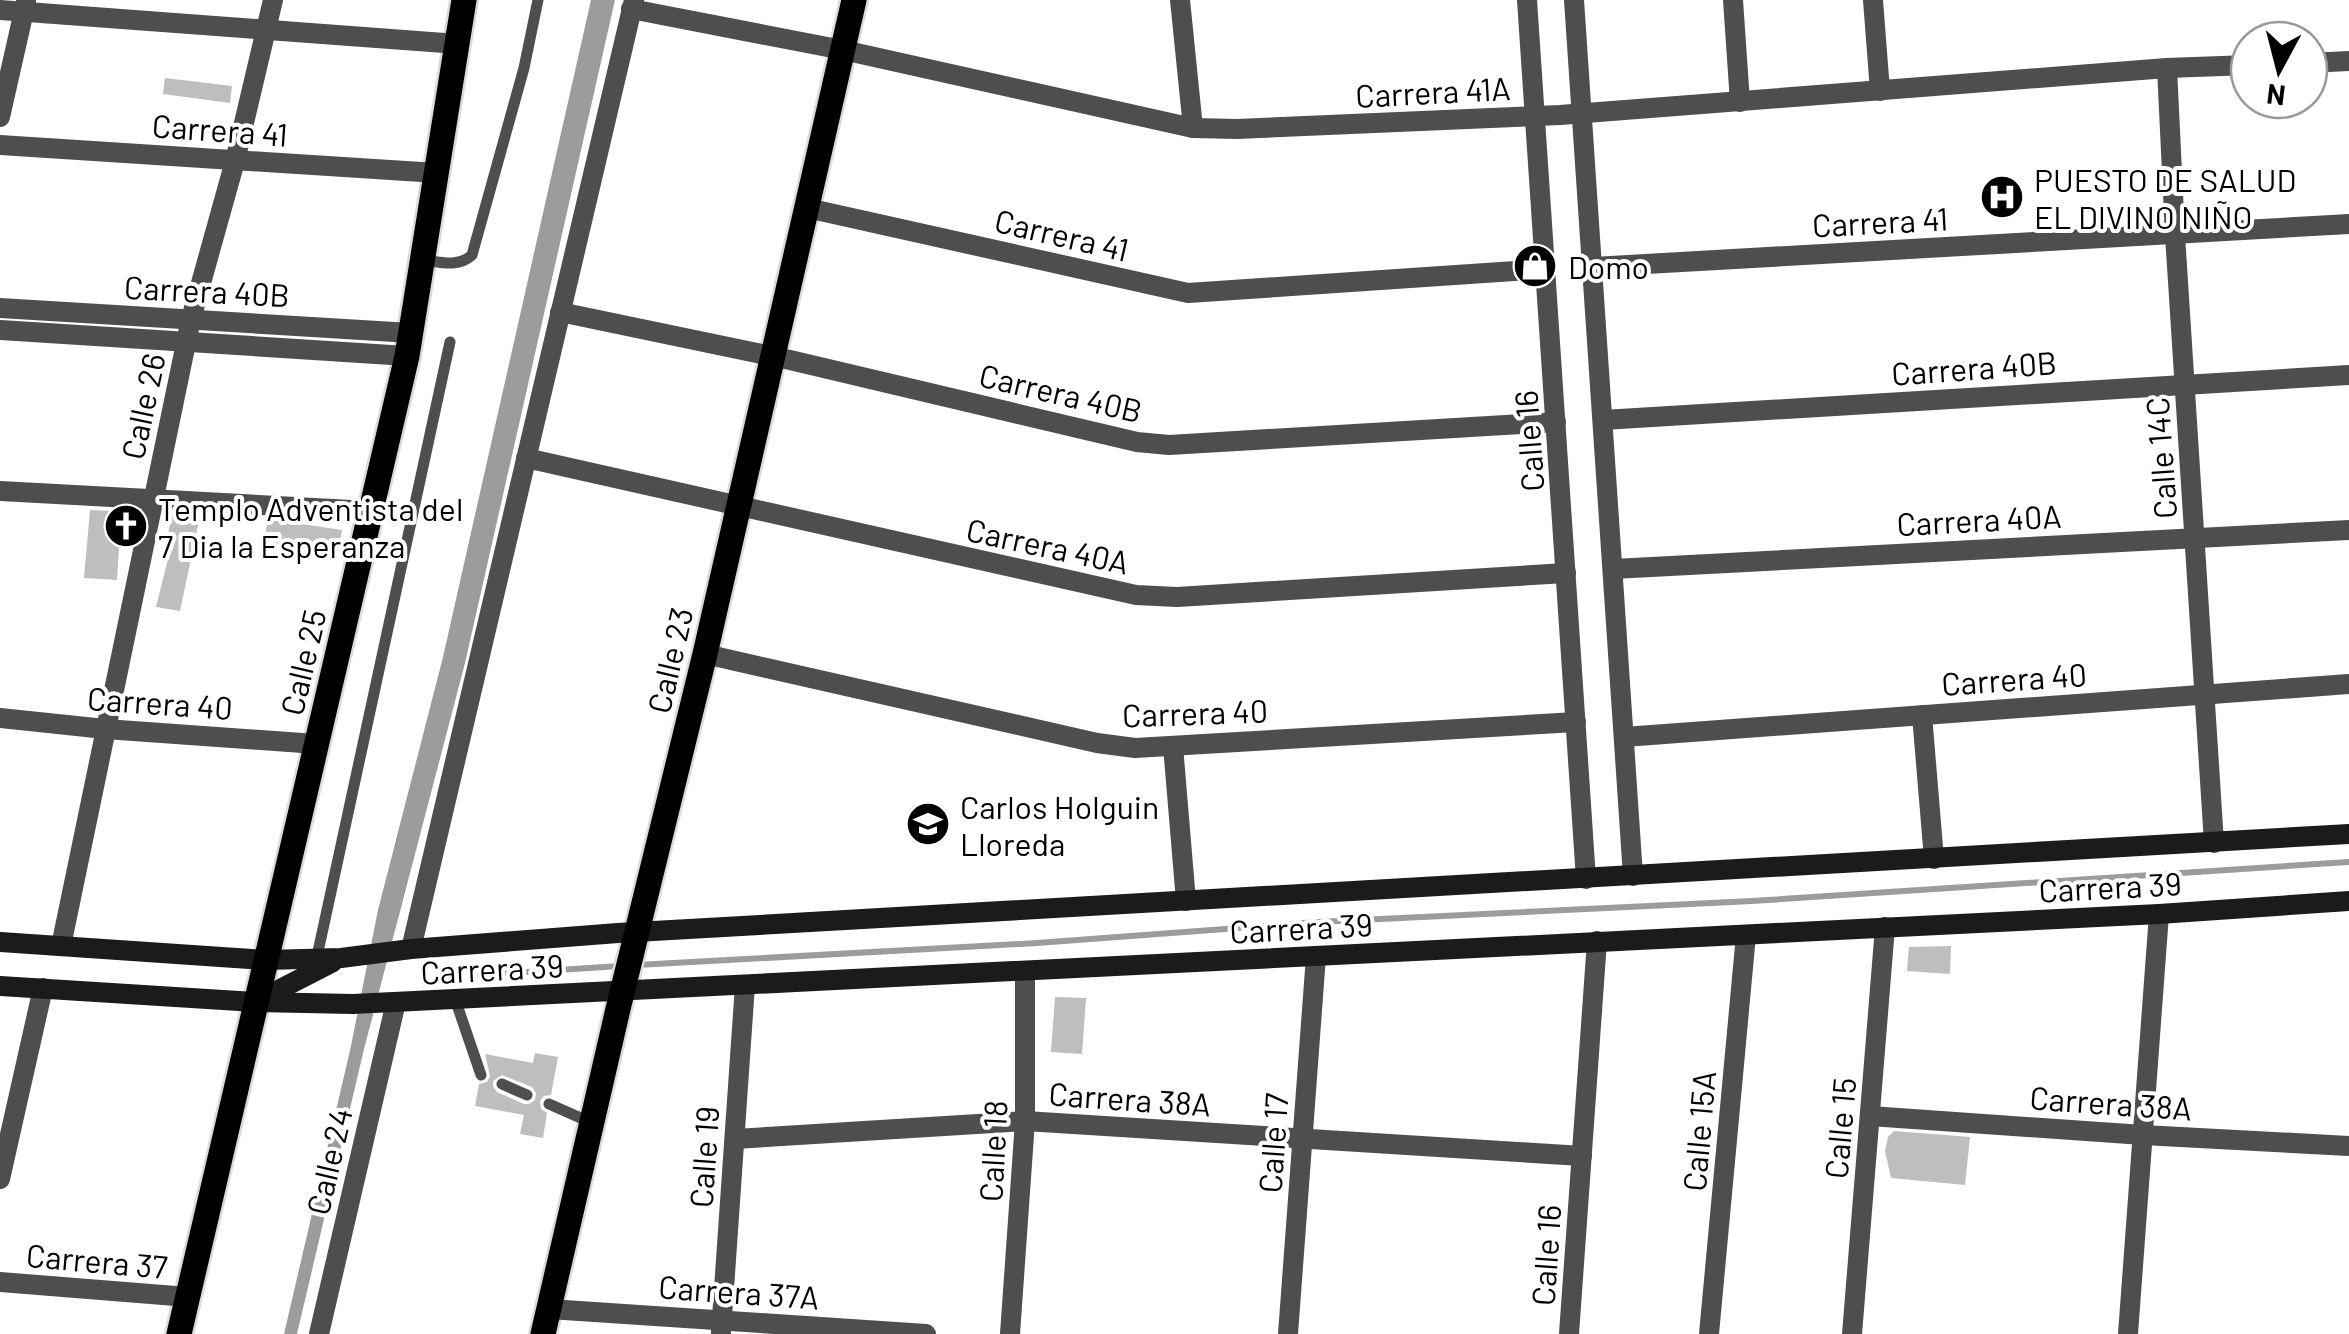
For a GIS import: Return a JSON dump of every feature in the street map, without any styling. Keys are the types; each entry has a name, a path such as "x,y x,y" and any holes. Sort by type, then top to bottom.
{"main road":[{"name":"Calle 25","path":"180,1334 409,345 464,0"},
{"name":"Calle 23","path":"546,1321 705,654 854,0"},
{"name":"Carrera 39","path":"255,1002 314,966 341,958 403,950 2349,834"},
{"name":"Carrera 39","path":"0,986 255,1002 390,1003 625,982 745,985 1025,972 2160,914 2349,900"},
{"name":"Carrera 39","path":"0,942 314,966"}],"street":[{"name":"Calle 26","path":"61,946 186,340 274,0"},
{"path":"1180,0 1193,128"},
{"name":"Calle 16","path":"1527,0 1586,879"},
{"path":"1574,0 1633,876"},
{"path":"1733,0 1740,102"},
{"path":"1873,0 1880,92"},
{"path":"403,950 526,458 632,4"},
{"name":"Carrera 41A","path":"632,4 1193,128 1296,128 1536,116 2229,66"},
{"path":"0,116 25,6"},
{"path":"0,10 25,6 458,44"},
{"name":"Calle 14C","path":"2167,68 2214,844"},
{"name":"Carrera 41","path":"0,145 436,173"},
{"name":"Carrera 41","path":"808,208 1188,293 1546,269"},
{"name":"Carrera 41","path":"1593,267 2349,224"},
{"name":"Carrera 40B","path":"0,308 191,319 409,345"},
{"name":"Carrera 40B","path":"560,312 772,356 1136,442 1168,444 1556,422"},
{"name":"Carrera 40B","path":"0,330 186,340 409,345"},
{"name":"Carrera 40B","path":"1603,420 2349,375"},
{"name":"Carrera 40A","path":"526,458 1136,595 1176,597 1566,573"},
{"path":"0,492 370,511"},
{"name":"Carrera 40A","path":"1613,569 2349,530"},
{"name":"Carrera 40","path":"705,654 1096,744 1135,748 1576,722"},
{"name":"Carrera 40","path":"1624,737 2349,684"},
{"path":"1922,715 1934,859"},
{"name":"Carrera 40","path":"0,718 316,744"},
{"path":"1173,746 1186,901"},
{"path":"2128,1334 2160,914"},
{"name":"Calle 15","path":"1852,1334 1885,927"},
{"name":"Calle 15A","path":"1709,1334 1746,934"},
{"name":"Calle 16","path":"1569,1334 1596,942"},
{"name":"Calle 17","path":"1288,1334 1316,956"},
{"name":"Calle 18","path":"1010,1334 1025,1121 1025,972"},
{"name":"Calle 19","path":"721,1327 745,985"},
{"path":"0,1180 43,988"},
{"name":"Calle 24","path":"319,1334 390,1003"},
{"name":"Carrera 38A","path":"1870,1116 2349,1146"},
{"name":"Carrera 38A","path":"735,1139 1025,1121 1582,1156"},
{"name":"Carrera 37","path":"0,1282 188,1297"},
{"name":"Carrera 37A","path":"546,1321 926,1334"}],"lane":[{"path":"422,260 457,264 472,255 524,68 538,0"},
{"path":"314,966 450,342"},
{"path":"455,1000 481,1075"},
{"path":"502,1084 527,1095"},
{"path":"549,1104 592,1123"}],"shaded area":[{"path":"591,0 615,0 465,663 364,1049 297,1334 284,1334 351,1046 378,910 443,657"}],"building":[{"path":"165,78 232,86 230,103 163,94"},
{"path":"90,510 136,512 130,548 119,547 117,580 84,578"},
{"path":"174,514 200,516 180,611 156,607"},
{"path":"268,519 342,530 337,558 264,542"},
{"path":"1951,946 1950,974 1907,971 1909,947"},
{"path":"1055,997 1086,998 1082,1054 1051,1052"},
{"path":"535,1053 558,1057 551,1095 540,1101 541,1109 547,1113 543,1138 520,1134 524,1115 475,1106 479,1084 487,1082 490,1076 485,1054 533,1063","holes":["502,1075 532,1087 535,1100 524,1104 497,1092 493,1081"]},
{"path":"1894,1131 1970,1137 1965,1185 1891,1178 1885,1151 1888,1137"}],"waterway":[{"path":"637,965 1037,943 1318,922 1752,901 2348,862"},
{"path":"480,975 620,966"}],"place":[{"name":"PUESTO DE SALUD EL DIVINO NIÑO","path":"2002,197"},
{"name":"Domo","path":"1535,266"},
{"name":"Templo Adventista del 7 Dia la Esperanza","path":"126,526"},
{"name":"Carlos Holguin Lloreda","path":"928,824"}]}
